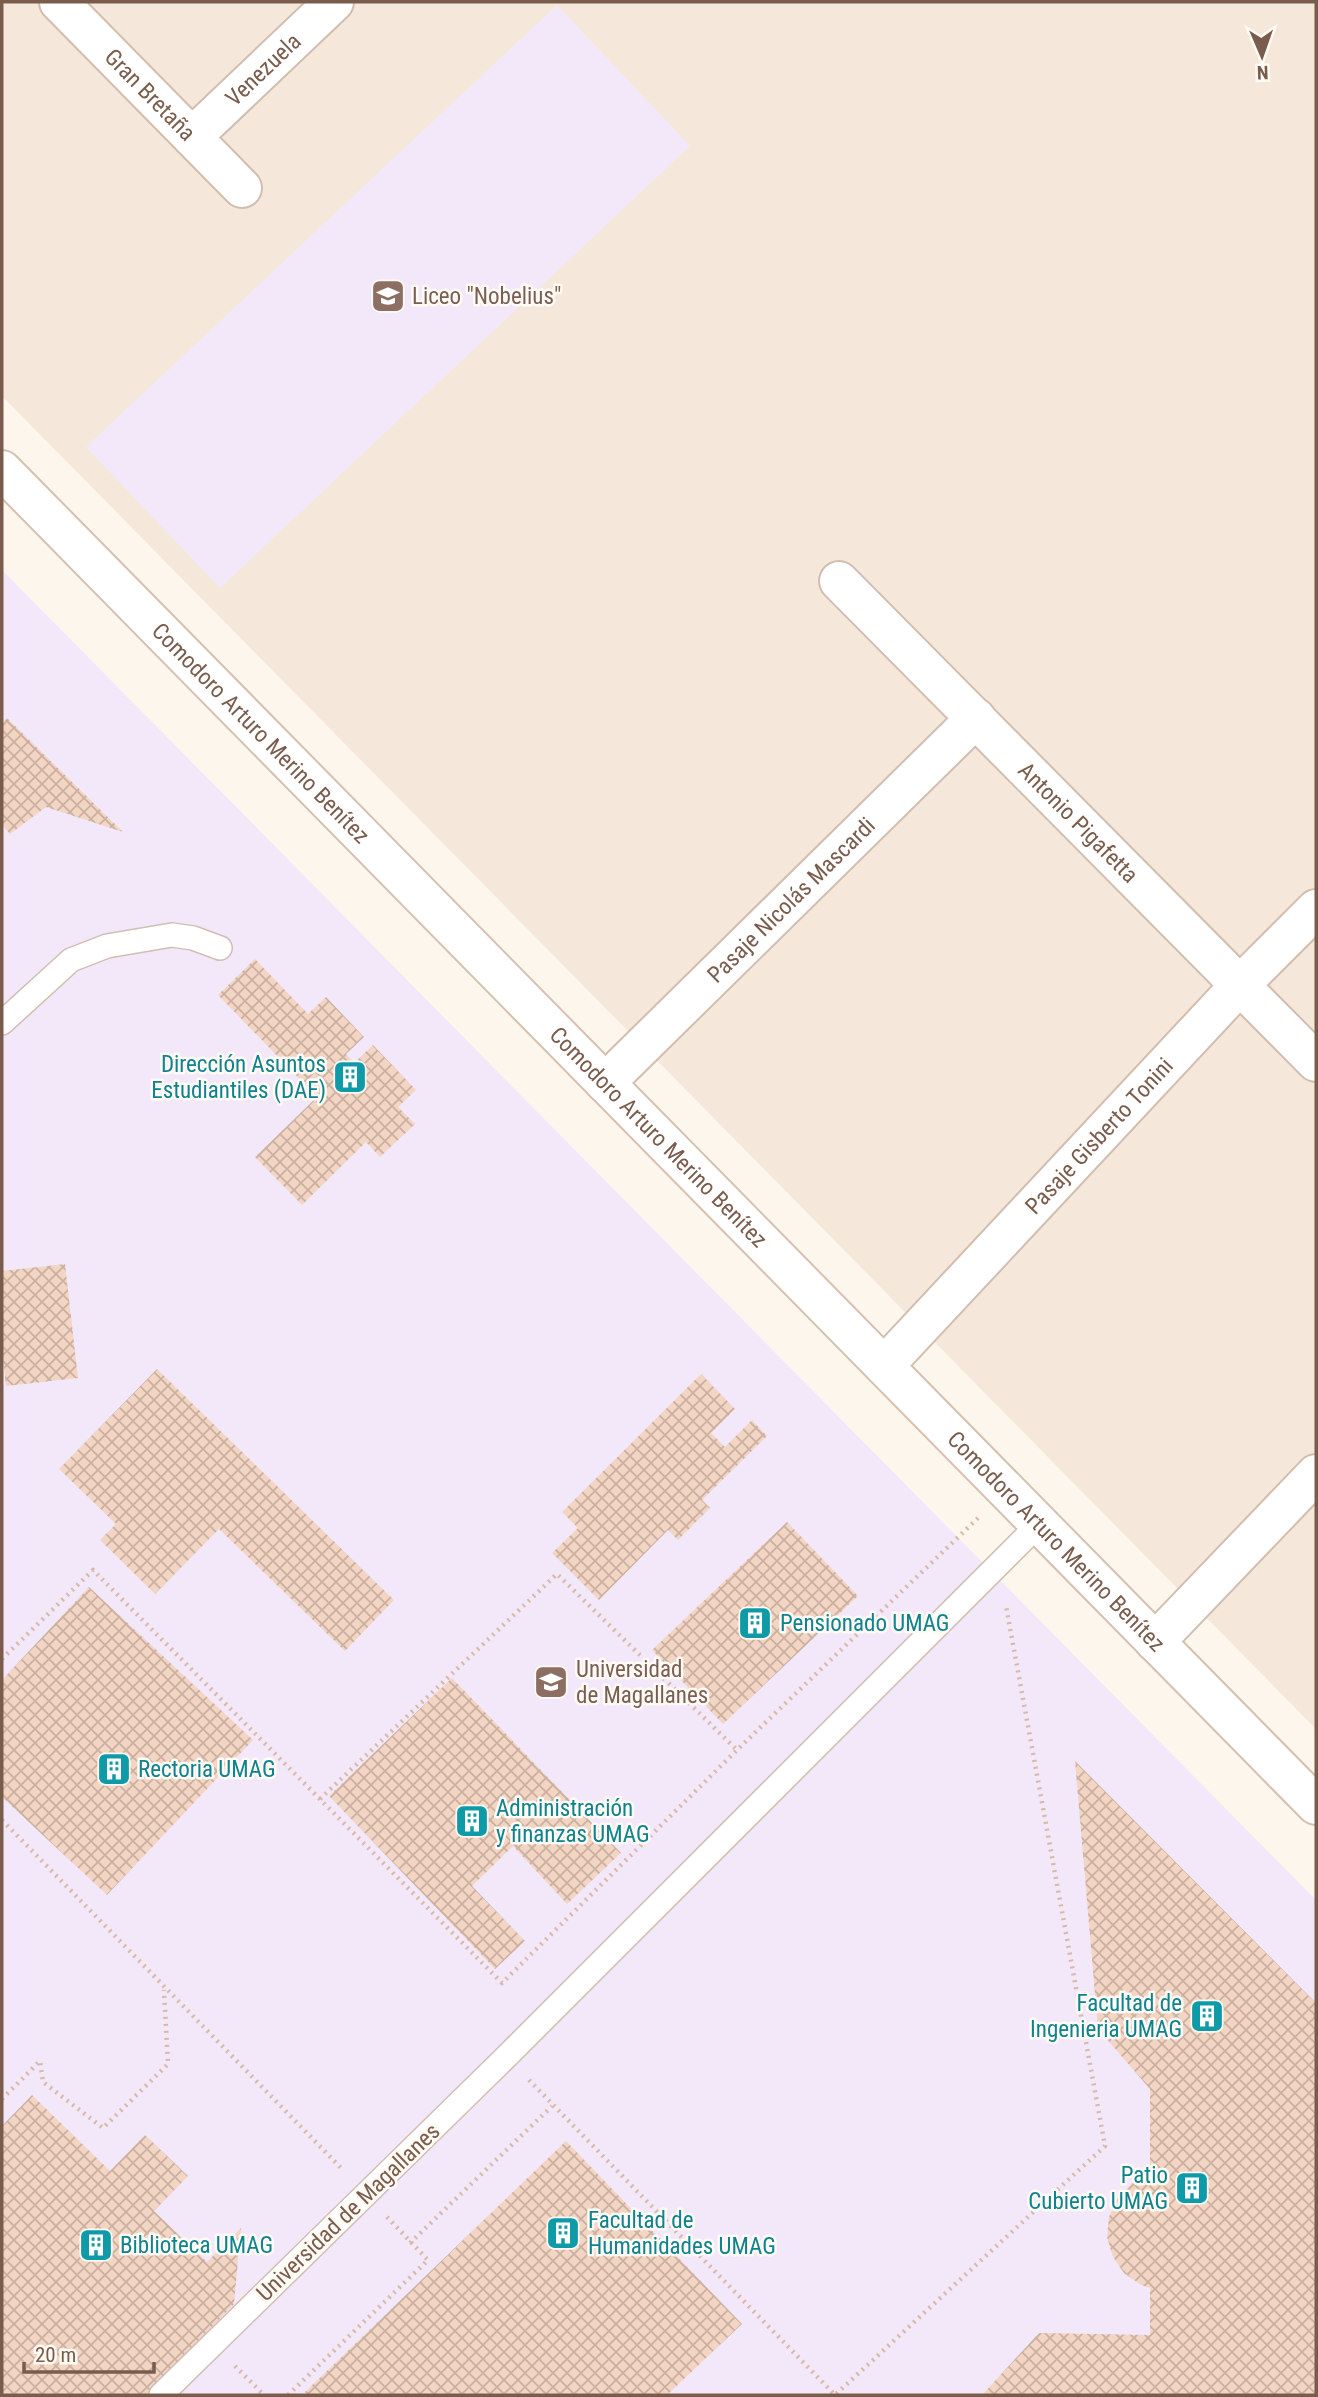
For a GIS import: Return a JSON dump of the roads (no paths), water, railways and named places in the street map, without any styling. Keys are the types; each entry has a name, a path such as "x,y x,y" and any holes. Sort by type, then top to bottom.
{"street":[{"name":"Gran Bretaña","path":"58,2 242,188"},
{"name":"Venezuela","path":"192,138 334,2"},
{"name":"Comodoro Arturo Merino Benítez","path":"2,470 1316,1805"},
{"name":"Antonio Pigafetta","path":"839,581 1316,1062"},
{"name":"Pasaje Nicolás Mascardi","path":"605,1083 976,718"},
{"name":"Pasaje Gisberto Tonini","path":"884,1366 1240,985 1316,909"},
{"path":"1156,1642 1316,1474"}],"lane":[{"path":"2,1023 71,960 107,946 172,935 193,938 220,948"},
{"name":"Universidad de Magallanes","path":"161,2395 507,2056 1039,1524"}],"place":[{"name":"Liceo \"Nobelius\"","path":"388,296"},
{"name":"Dirección Asuntos Estudiantiles (DAE)","path":"350,1077"},
{"name":"Pensionado UMAG","path":"755,1623"},
{"name":"Universidad de Magallanes","path":"551,1682"},
{"name":"Rectoria UMAG","path":"114,1769"},
{"name":"Administración y finanzas UMAG","path":"472,1821"},
{"name":"Facultad de Ingenieria UMAG","path":"1207,2016"},
{"name":"Patio Cubierto UMAG","path":"1192,2188"},
{"name":"Facultad de Humanidades UMAG","path":"563,2233"},
{"name":"Biblioteca UMAG","path":"96,2245"}]}
